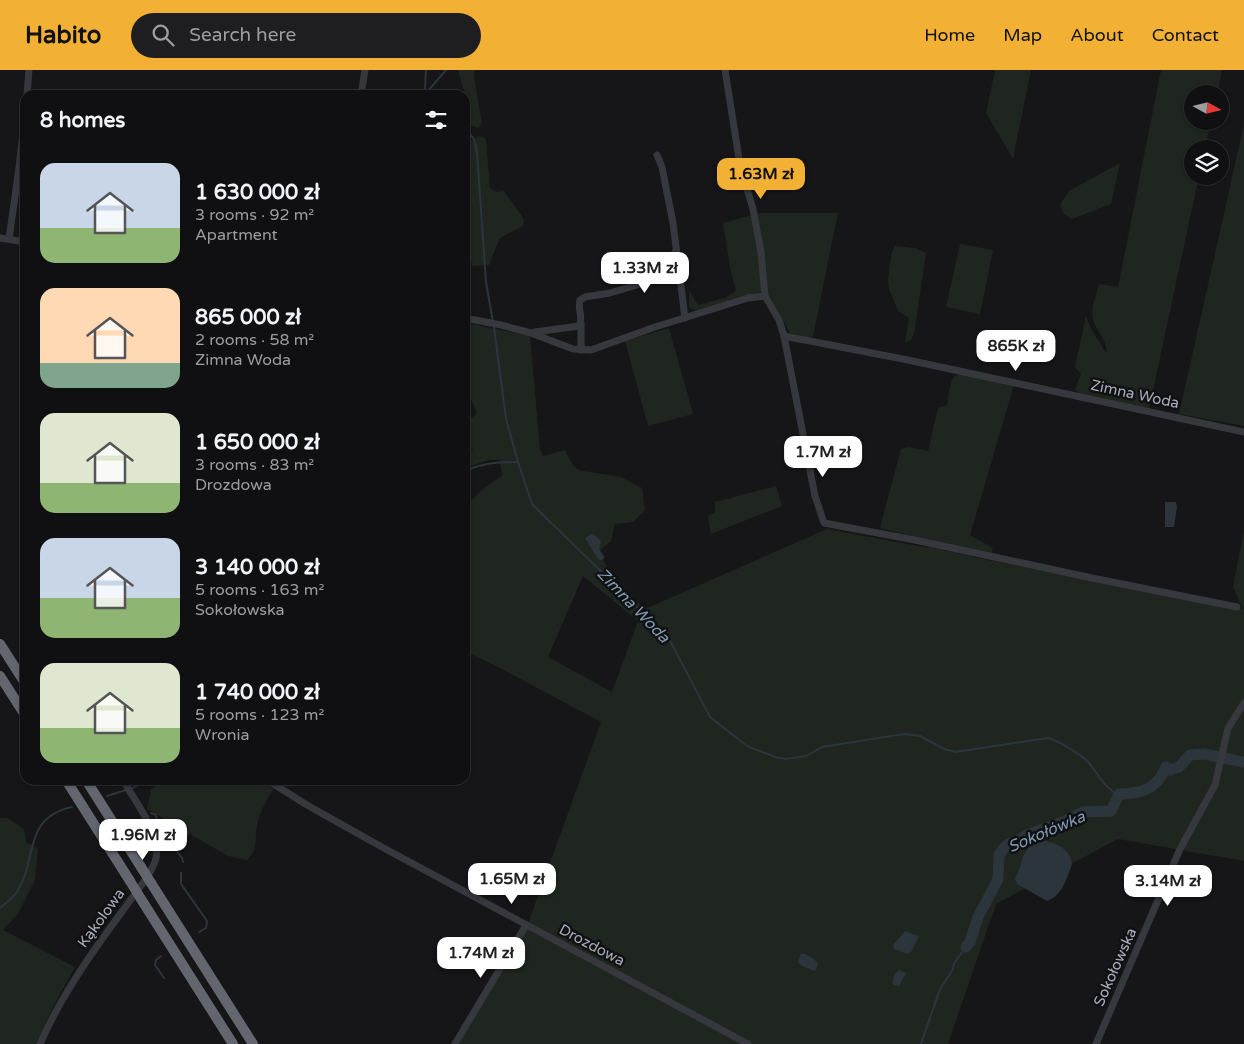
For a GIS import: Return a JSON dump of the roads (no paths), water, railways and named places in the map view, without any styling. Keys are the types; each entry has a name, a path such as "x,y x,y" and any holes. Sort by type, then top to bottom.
{"highway":[{"path":"0,644 20,675"},
{"path":"0,676 20,708"},
{"path":"69,785 233,1044"},
{"path":"89,785 254,1044"}],"street":[{"path":"27,90 29,70"},
{"path":"362,90 365,70"},
{"path":"725,70 740,165 761,252 765,296 779,320 784,336 815,496 824,523 1238,607"},
{"path":"657,155 662,167 672,218 685,318"},
{"path":"9,239 20,159"},
{"path":"0,238 20,241"},
{"path":"581,350 580,300 584,297 610,293 656,279 668,266 676,250"},
{"path":"470,319 530,332 562,345 581,350 591,350 655,327 748,298 765,296"},
{"path":"530,332 576,327 581,322"},
{"name":"Zimna Woda","path":"784,336 908,360 1244,432"},
{"name":"Sokołowska","path":"1096,1044 1180,849 1212,791 1228,728 1244,703"},
{"name":"Kąkolowa","path":"40,1044 55,1011 74,980 148,876 155,862 156,842 152,830 126,785"},
{"name":"Drozdowa","path":"275,785 329,818 748,1044"},
{"path":"455,1044 526,925"}],"waterway":[{"name":"Zimna Woda","path":"426,70 426,90"},
{"path":"429,90 446,70"},
{"name":"Zimna Woda","path":"470,135 474,139 477,152 486,282 493,322"},
{"name":"Zimna Woda","path":"494,327 506,419 532,504 668,637 710,717 747,746 775,757 786,759 806,756 822,747 904,734 920,736 944,749 955,752 1048,738 1064,745 1086,760 1106,785 1119,795"},
{"path":"470,469 504,462 518,462"},
{"name":"Sokołówka","path":"966,947 970,942 978,917 998,879 999,855 1008,844 1083,812 1111,811 1119,794 1136,793 1147,789 1156,783 1166,767 1170,770 1179,767 1190,755 1204,754 1244,762"},
{"path":"131,789 138,785"},
{"path":"107,796 126,790"},
{"path":"0,908 17,892 23,879 38,830 45,820 56,812 72,807"},
{"path":"151,813 156,815 157,825 183,862"},
{"path":"181,873 181,884 207,921 206,928 199,932"},
{"name":"Sokołówka","path":"921,1044 940,989 953,969 954,963 966,947"},
{"path":"161,956 156,960 155,965 164,978"}]}
